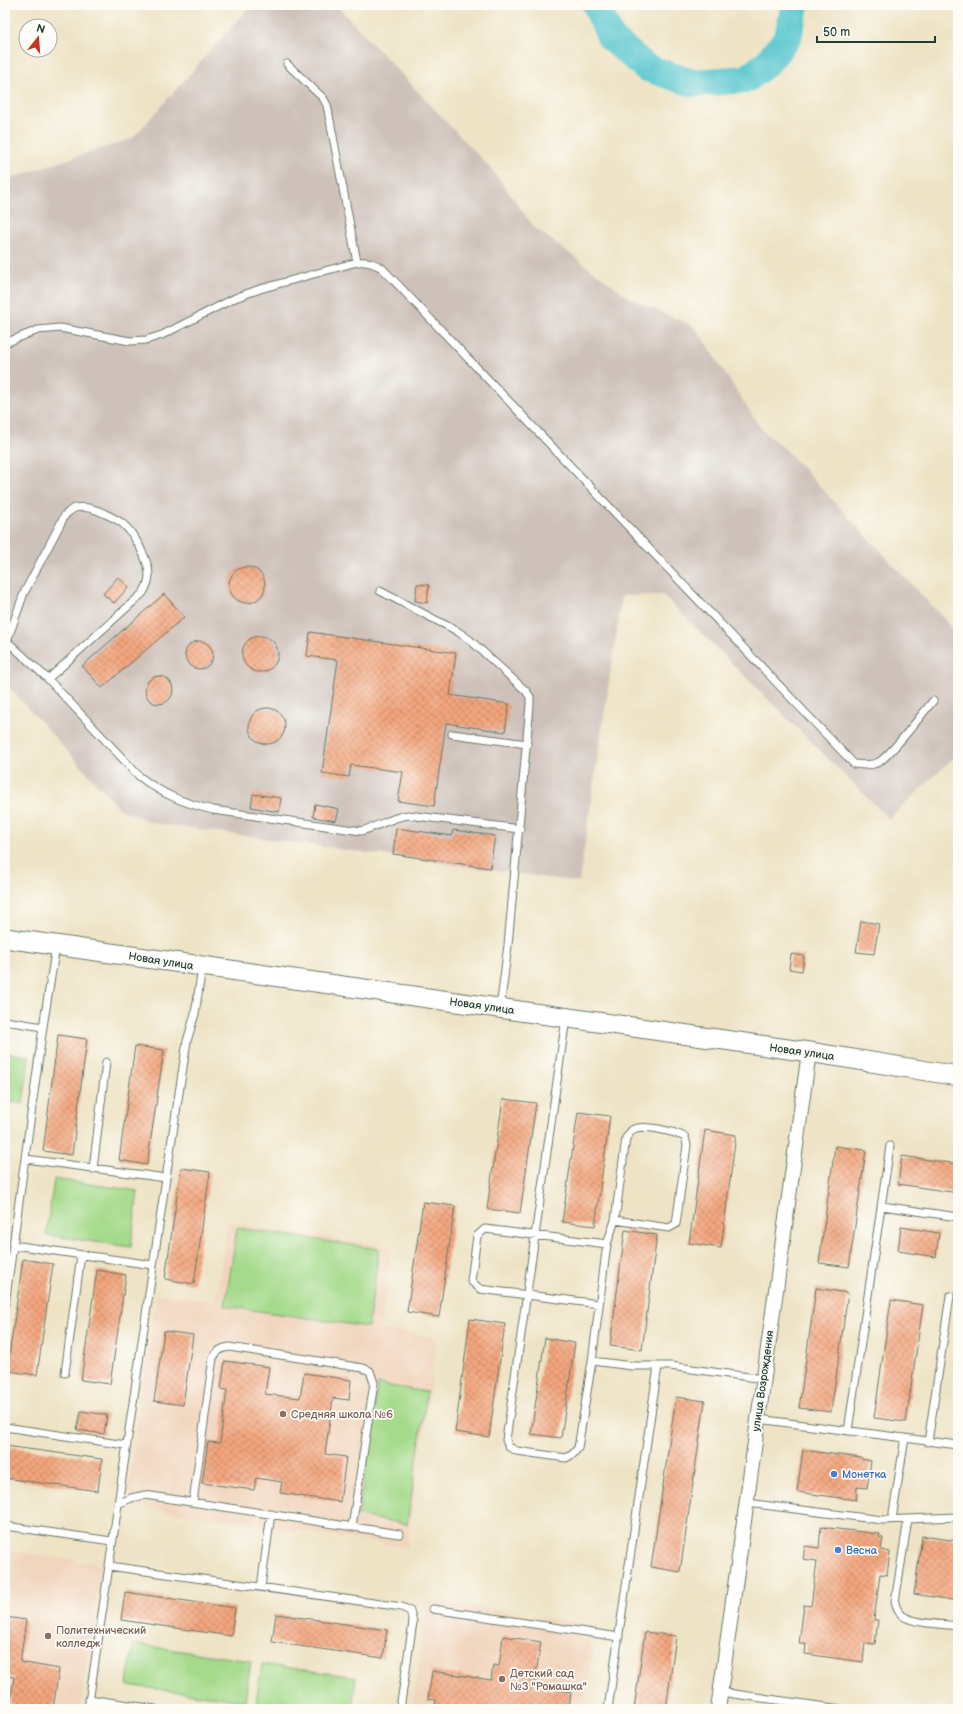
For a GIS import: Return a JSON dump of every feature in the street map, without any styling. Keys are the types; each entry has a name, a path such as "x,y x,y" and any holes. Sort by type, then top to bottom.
{"street":[{"name":"Новая улица","path":"5,938 202,968 809,1052 958,1076"},
{"name":"улица Возрождения","path":"718,1709 809,1052"}],"lane":[{"path":"287,64 323,98 327,105 357,262"},
{"path":"5,343 38,330 60,328 130,341 146,340 162,335 235,298 260,289 357,262 367,261 382,268 854,764 866,766 878,762 892,750 933,701"},
{"path":"48,679 146,588 149,576 141,549 132,533 123,524 111,516 93,509 82,507 73,508 65,515 24,592 6,642 48,679 139,776 155,789 190,805 213,810 361,831 372,828 397,816 408,815 520,829"},
{"path":"380,591 457,631 470,640 526,691 530,697 520,829 500,1009"},
{"path":"452,734 527,744"},
{"path":"5,1304 43,1027 57,946"},
{"path":"88,1709 187,1041 195,1014 202,968"},
{"path":"566,1018 535,1236 525,1295 506,1440 509,1447 517,1451 566,1458 573,1454 578,1448 592,1361 607,1244 615,1220 626,1138 631,1131 640,1127 674,1132 685,1137 687,1145 676,1224 669,1228 615,1220"},
{"path":"5,1021 43,1027"},
{"path":"93,1168 106,1062"},
{"path":"848,1431 890,1146"},
{"path":"26,1159 166,1178"},
{"path":"882,1206 958,1217"},
{"path":"599,1304 480,1288 471,1281 477,1236 485,1229 607,1244"},
{"path":"13,1245 153,1265"},
{"path":"65,1373 81,1255"},
{"path":"928,1442 950,1296"},
{"path":"193,1502 213,1358 216,1352 222,1348 229,1347 363,1368 370,1371 374,1382 352,1526"},
{"path":"592,1361 632,1366 670,1366 764,1379"},
{"path":"608,1709 658,1366"},
{"path":"758,1419 958,1445"},
{"path":"5,1427 126,1445"},
{"path":"892,1519 904,1438"},
{"path":"118,1504 131,1498 145,1495 399,1534"},
{"path":"747,1502 882,1520 958,1517"},
{"path":"261,1587 271,1514"},
{"path":"908,1519 895,1602 897,1609 901,1615 909,1619 958,1626"},
{"path":"5,1526 112,1541"},
{"path":"108,1566 402,1607 410,1611 413,1622 400,1709"},
{"path":"433,1609 619,1637"},
{"path":"720,1692 841,1709"},
{"path":"89,1699 155,1709"}],"shaded area":[{"path":"251,5 336,5 494,172 534,227 631,299 695,327 762,430 786,450 958,634 958,754 889,819 663,595 622,596 579,882 153,823 120,809 9,687 5,687 5,180 133,138"},
{"name":"Средняя школа №6","path":"228,1222 392,1247 380,1329 438,1338 407,1547 134,1506 128,1489 156,1297 162,1294 216,1302"},
{"name":"Политехнический колледж","path":"5,1550 101,1565 80,1708 78,1709 5,1709"},
{"name":"Детский сад №3 \"Ромашка\"","path":"428,1600 592,1625 590,1641 593,1650 584,1709 412,1709"}],"green space":[{"path":"5,1053 29,1056 23,1104 5,1101"},
{"path":"54,1179 138,1191 131,1247 46,1235"},
{"path":"237,1228 379,1249 368,1327 225,1306"},
{"path":"378,1384 427,1392 407,1524 358,1516"},
{"path":"133,1644 251,1661 245,1701 127,1685"},
{"path":"262,1664 356,1677 352,1709 302,1709 256,1703"}],"building":[{"path":"247,567 257,570 262,575 265,585 262,595 257,600 247,603 237,600 232,595 229,585 232,575 237,570"},
{"path":"118,577 129,587 114,603 103,594"},
{"path":"417,584 429,585 427,603 415,601"},
{"path":"164,594 184,617 102,688 82,666"},
{"path":"310,632 456,653 450,695 509,704 505,732 446,723 434,806 398,801 403,772 351,765 349,777 322,773 338,660 307,656"},
{"path":"260,636 270,639 275,644 278,654 275,664 270,669 260,672 250,669 245,664 242,654 245,644 250,639"},
{"path":"199,641 209,645 213,655 209,665 199,669 189,665 185,655 189,645"},
{"path":"159,676 169,680 173,690 169,700 159,704 149,700 145,690 149,680"},
{"path":"267,708 277,711 282,716 285,726 282,736 277,741 267,744 257,741 252,736 249,726 252,716 257,711"},
{"path":"253,794 281,798 279,812 251,807"},
{"path":"315,804 339,809 336,821 313,817"},
{"path":"396,828 452,836 453,830 495,836 490,868 393,854"},
{"path":"861,921 879,924 874,954 856,952"},
{"path":"791,954 804,956 802,971 789,969"},
{"path":"58,1035 87,1039 72,1155 43,1151"},
{"path":"135,1046 164,1050 147,1165 119,1160"},
{"path":"503,1099 536,1103 520,1213 487,1209"},
{"path":"578,1112 610,1116 595,1226 562,1222"},
{"path":"705,1130 736,1135 721,1248 689,1243"},
{"path":"835,1146 866,1150 849,1267 819,1263"},
{"path":"902,1156 958,1164 958,1193 898,1184"},
{"path":"181,1168 210,1172 194,1284 165,1279"},
{"path":"423,1202 455,1206 439,1317 407,1312"},
{"path":"901,1227 939,1233 936,1257 898,1251"},
{"path":"625,1230 657,1235 642,1350 610,1346"},
{"path":"23,1259 53,1264 37,1375 7,1371"},
{"path":"97,1270 126,1275 110,1384 81,1380"},
{"path":"816,1288 848,1293 831,1412 799,1408"},
{"path":"891,1300 923,1305 906,1422 874,1418"},
{"path":"470,1319 505,1324 489,1437 455,1432"},
{"path":"164,1331 193,1335 183,1405 154,1401"},
{"path":"545,1338 575,1343 561,1438 531,1434"},
{"path":"225,1361 269,1367 265,1394 300,1398 304,1373 351,1380 349,1400 333,1398 325,1454 346,1457 340,1502 280,1493 282,1482 256,1478 254,1490 202,1483 208,1442 220,1443 227,1390 221,1389"},
{"path":"676,1397 705,1401 680,1572 651,1567"},
{"path":"81,1411 107,1415 104,1434 77,1430"},
{"path":"5,1446 102,1459 98,1491 5,1478"},
{"name":"Монетка","path":"803,1450 861,1458 871,1461 867,1488 857,1487 856,1500 797,1492"},
{"path":"821,1527 880,1534 879,1537 883,1538 881,1550 890,1552 887,1575 880,1574 874,1620 878,1620 875,1644 865,1643 863,1662 805,1654 806,1644 799,1644 804,1605 811,1606 817,1561 803,1559 805,1546 819,1548"},
{"path":"922,1536 958,1541 958,1601 914,1594"},
{"path":"125,1592 235,1608 231,1636 121,1620"},
{"path":"276,1614 387,1630 383,1658 272,1642"},
{"path":"5,1617 26,1620 20,1662 59,1669 53,1709 39,1709 10,1704 14,1677 5,1676"},
{"path":"645,1632 676,1636 666,1709 634,1709"},
{"path":"503,1636 541,1642 534,1687 571,1692 569,1709 434,1709 436,1700 428,1699 432,1671 491,1680 493,1665 499,1666"}],"waterway":[{"path":"596,5 611,38 647,68 693,83 747,79 767,63 788,37 795,5"}],"place":[{"name":"Средняя школа №6","path":"283,1414"},
{"name":"Монетка","path":"834,1474"},
{"name":"Весна","path":"838,1550"},
{"name":"Политехнический колледж","path":"48,1636"},
{"name":"Детский сад №3 \"Ромашка\"","path":"502,1679"}]}
